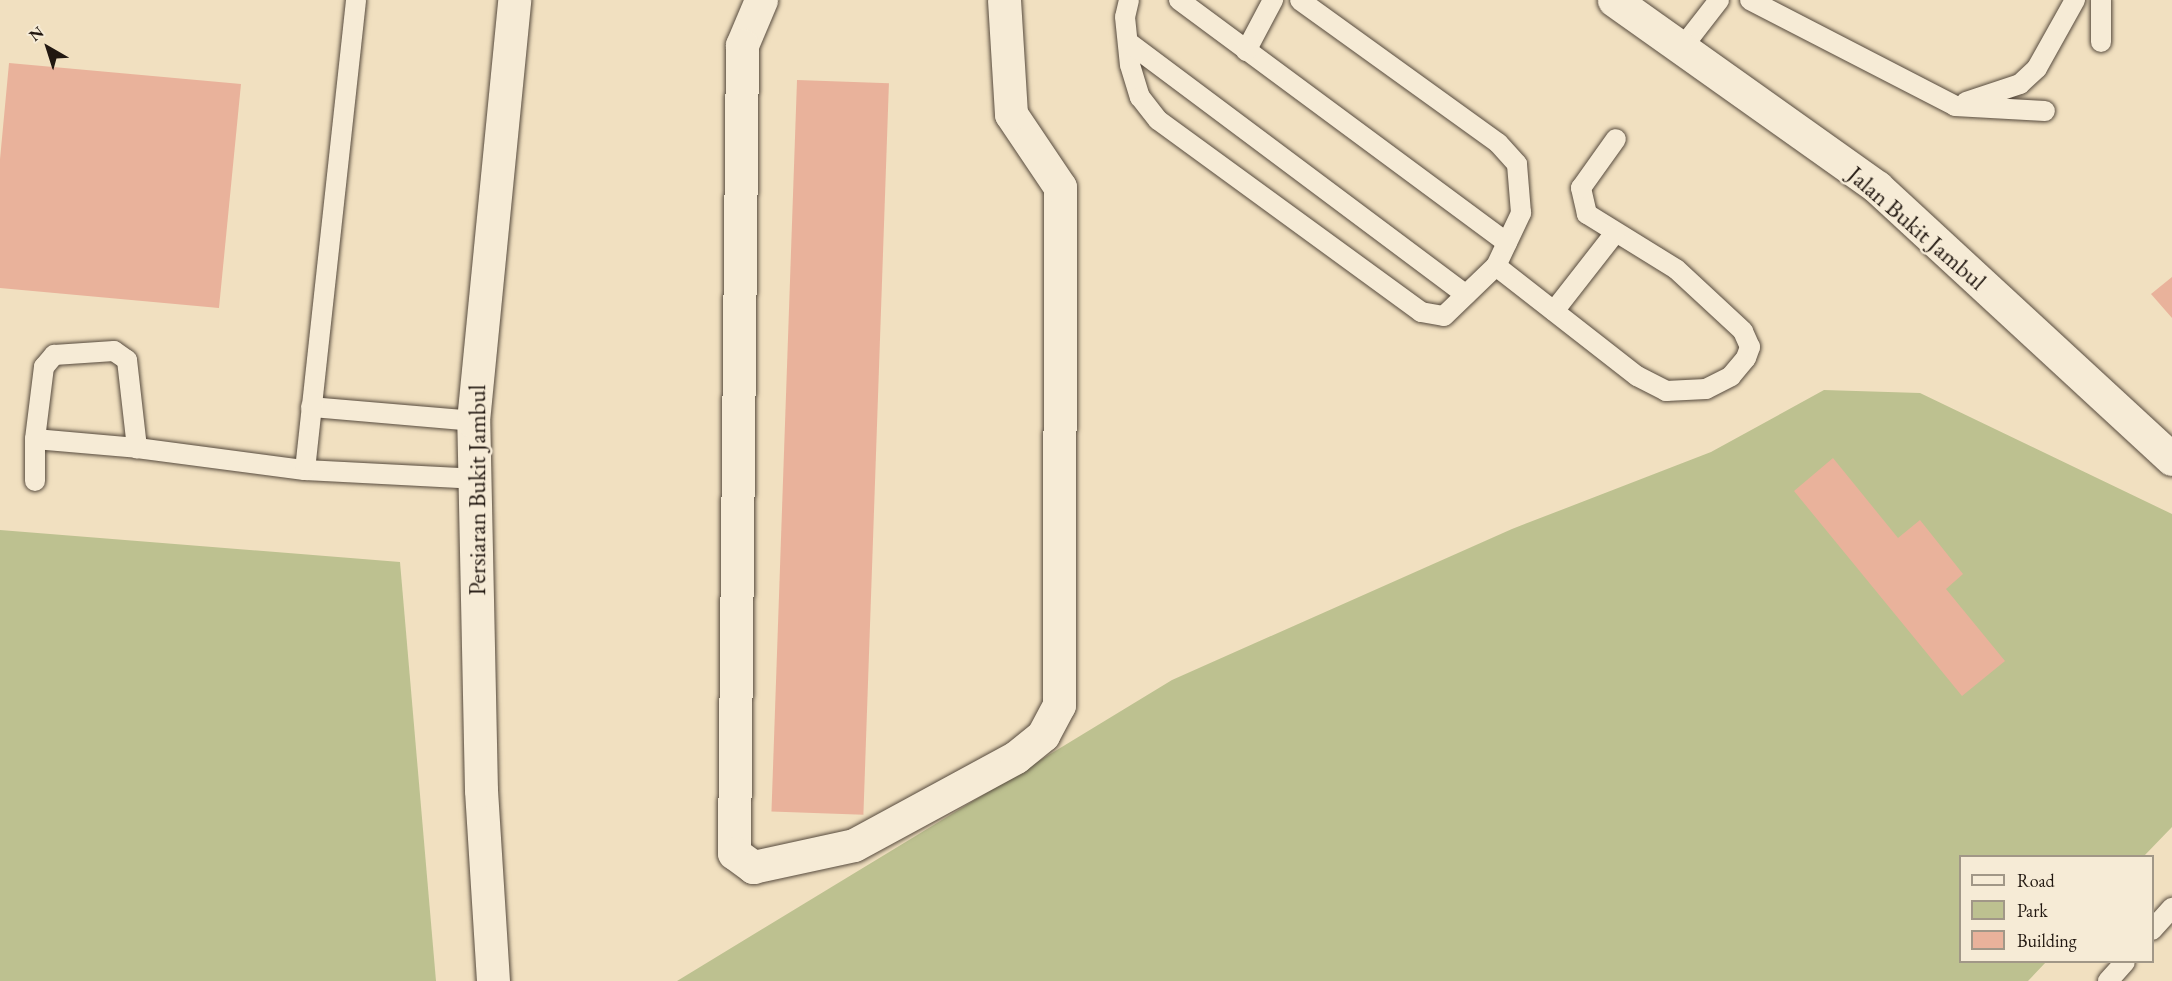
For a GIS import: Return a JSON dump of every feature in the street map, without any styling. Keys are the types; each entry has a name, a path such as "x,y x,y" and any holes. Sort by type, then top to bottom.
{"street":[{"name":"Persiaran Bukit Jambul","path":"493,981 481,790 473,421 514,0"},
{"path":"760,0 742,45 734,829 734,853 753,867 854,845 1016,757 1043,735 1059,705 1060,187 1011,114 1004,0"},
{"name":"Jalan Bukit Jambul","path":"1614,0 1877,187 2172,459"}],"lane":[{"path":"304,470 356,0"},
{"path":"1129,0 1125,16 1140,97 1158,120 1421,312 1444,316 1496,266 1521,213 1517,164 1498,143 1300,0"},
{"path":"1179,0 1507,243"},
{"path":"1246,51 1273,0"},
{"path":"1681,49 1719,0"},
{"path":"1750,0 1955,106 2045,111"},
{"path":"1955,106 2020,84 2048,51 2075,0"},
{"path":"2101,0 2101,42"},
{"path":"1128,42 1466,295"},
{"path":"1496,266 1637,376 1666,391 1706,389 1731,376 1746,358 1749,340 1733,321 1676,269 1587,214 1581,188 1616,139"},
{"path":"1554,311 1615,233"},
{"path":"35,481 35,440 44,367 54,355 114,351 127,360 137,448"},
{"path":"311,407 473,421"},
{"path":"35,440 137,448 304,470 474,479"},
{"path":"2154,928 2172,908"},
{"path":"2108,981 2124,963"}],"green space":[{"path":"1824,390 1920,393 2172,514 2172,827 2145,855 1959,855 1959,963 2045,963 2028,981 677,981 1172,680 1512,529 1711,452"},
{"path":"0,530 400,562 436,981 0,981"}],"building":[{"path":"9,63 241,84 219,308 0,288 0,159"},
{"path":"797,80 889,83 863,815 771,812"},
{"path":"2172,277 2172,318 2151,294"},
{"path":"1833,458 1898,538 1920,520 1963,574 1946,589 2005,661 1962,696 1794,491"}]}
